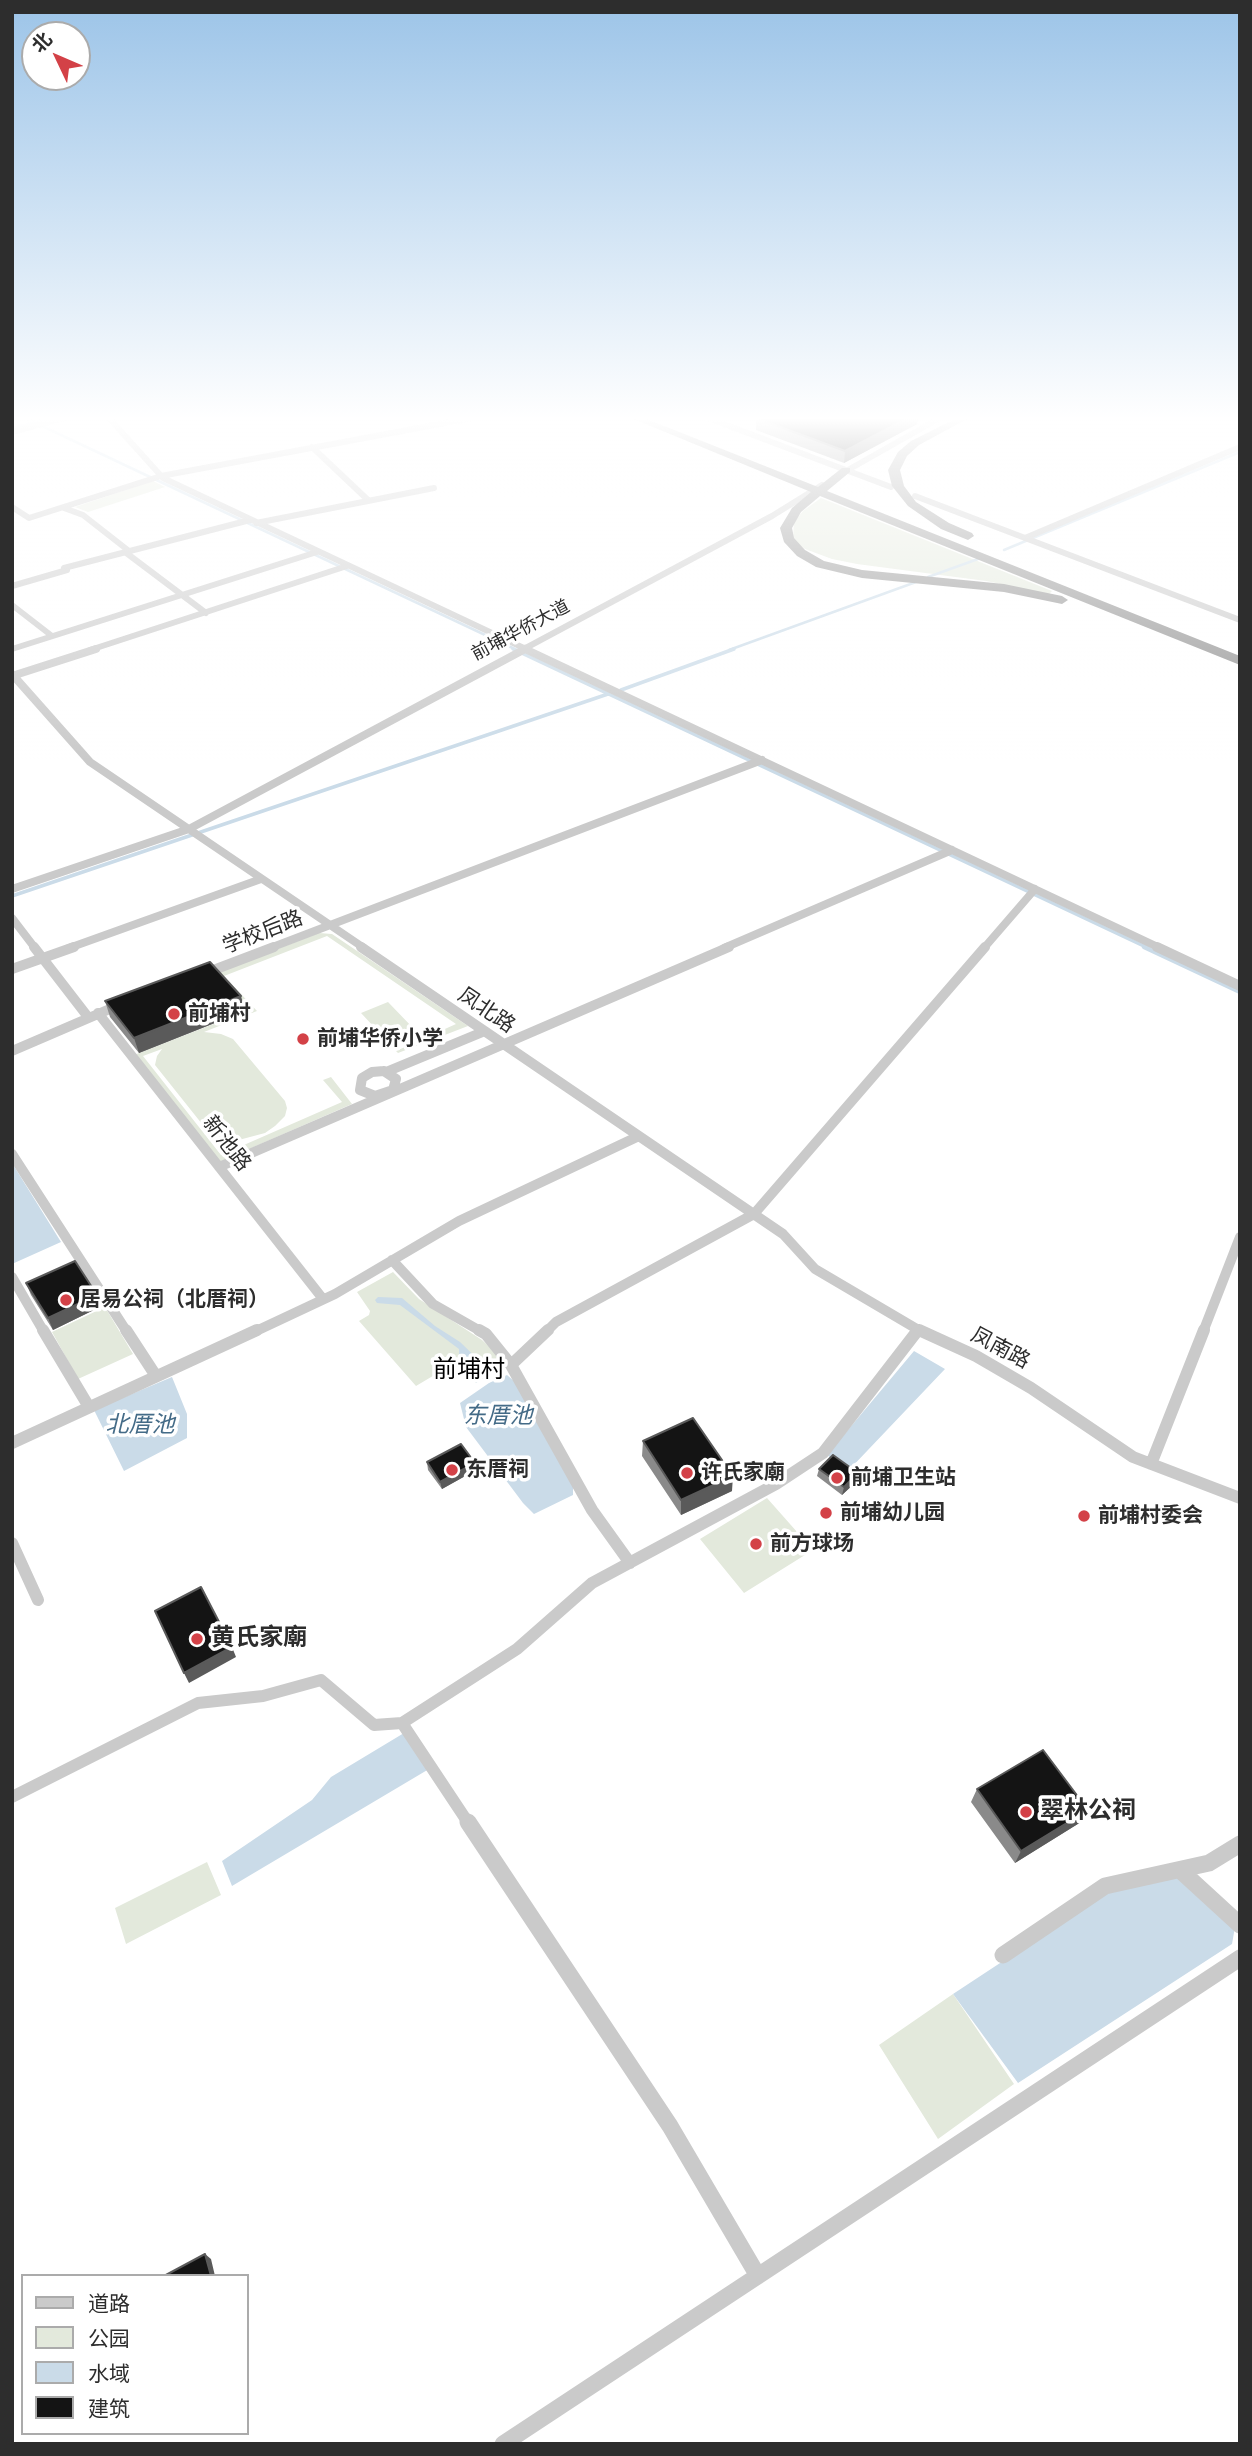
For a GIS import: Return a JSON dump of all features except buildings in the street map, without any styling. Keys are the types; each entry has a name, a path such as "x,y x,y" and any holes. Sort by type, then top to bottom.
{"highway":[{"path":"787,533 794,546 820,564 862,574 947,581 1053,597 1161,629"},
{"path":"932,533 1240,661"},
{"path":"943,533 1040,568"},
{"path":"960,533 981,542"},
{"path":"1004,552 1240,650"}],"street":[{"path":"104,533 181,596 206,613"},
{"path":"12,586 67,570 64,568 203,533"},
{"path":"273,533 1032,892 1240,986"},
{"name":"前埔华侨大道","path":"12,889 193,832 520,650 741,533"},
{"path":"1012,533 1240,620"},
{"path":"1029,539 1044,533"},
{"path":"12,649 314,553"},
{"path":"13,675 344,567"},
{"path":"12,606 52,636"},
{"name":"凤北路","path":"13,675 90,762 754,1214"},
{"name":"学校后路","path":"191,979 758,762"},
{"path":"219,1167 948,852"},
{"path":"12,969 261,879"},
{"path":"510,1364 556,1322 754,1214 1032,892"},
{"name":"新池路","path":"12,918 219,1167 323,1299"},
{"path":"12,1051 133,1000"},
{"path":"386,1072 393,1075 397,1082 388,1094 369,1096 359,1086 362,1078 368,1074 386,1072 485,1031"},
{"path":"12,1443 323,1299 459,1221 639,1136"},
{"path":"12,1154 156,1376"},
{"name":"凤南路","path":"754,1214 783,1234 815,1269 918,1329 976,1356 1031,1388 1122,1450 1151,1464 1240,1497"},
{"path":"1151,1464 1240,1237"},
{"path":"392,1260 433,1304 486,1334 510,1364 577,1479 592,1510 630,1563"},
{"path":"12,1277 89,1407"},
{"path":"12,1797 198,1703 263,1696 321,1681 374,1725 402,1723 517,1648 592,1583 776,1484 823,1453 918,1329"},
{"path":"12,1543 38,1600"},
{"path":"402,1723 670,2126 758,2276"},
{"path":"1003,1955 1105,1886 1209,1863 1240,1844"},
{"path":"1180,1870 1240,1925"},
{"path":"503,2444 1240,1958"}],"green space":[{"path":"793,533 907,533 1052,591 1049,594 986,581 857,564 832,559 805,549 793,540"},
{"path":"319,933 332,934 468,1026 398,1053 396,1051 456,1024 327,936 224,976 257,1011 204,1032 233,1039 285,1101 285,1116 275,1126 265,1133 235,1141 210,1134 155,1065 162,1049 143,1056 221,1155 342,1102 323,1080 331,1077 352,1104 217,1163 134,1055 244,1012 212,974"},
{"path":"388,1002 415,1030 388,1042 361,1013"},
{"path":"393,1272 419,1299 482,1340 506,1362 476,1383 458,1361 416,1386 359,1321 369,1315 370,1311 357,1292"},
{"path":"105,1307 133,1354 78,1379 52,1332"},
{"name":"前方球场","path":"767,1498 813,1550 744,1593 700,1539"},
{"path":"207,1862 221,1895 126,1944 115,1908"},
{"path":"953,1994 1014,2084 938,2139 879,2045"}],"water":[{"path":"12,1163 61,1242 12,1264"},
{"path":"378,1297 402,1298 435,1326 460,1342 491,1372 476,1383 459,1360 459,1349 400,1305 377,1303 375,1300"},
{"path":"914,1351 945,1369 848,1471 827,1455"},
{"name":"东厝池","path":"507,1375 515,1382 573,1485 573,1495 534,1514 466,1427 460,1403 489,1383"},
{"name":"北厝池","path":"172,1377 187,1414 187,1438 124,1471 94,1410"},
{"path":"404,1733 429,1769 232,1886 222,1861 312,1800 331,1777"},
{"path":"1178,1877 1235,1927 1232,1944 1018,2083 953,1994 1108,1892"}],"waterway":[{"path":"268,533 517,650"},
{"path":"1004,550 1046,533"},
{"path":"928,577 978,559"},
{"path":"729,650 916,582"},
{"path":"513,649 1148,948"},
{"path":"621,690 734,649"},
{"path":"12,896 608,694"},
{"path":"1144,947 1240,992"}],"place":[{"name":"前埔村","path":"174,1014"},
{"name":"前埔华侨小学","path":"303,1039"},
{"name":"居易公祠（北厝祠）","path":"66,1300"},
{"name":"东厝祠","path":"452,1470"},
{"name":"许氏家廟","path":"687,1473"},
{"name":"前埔卫生站","path":"837,1478"},
{"name":"前埔幼儿园","path":"826,1513"},
{"name":"前埔村委会","path":"1084,1516"},
{"name":"前方球场","path":"756,1544"},
{"name":"黄氏家廟","path":"197,1639"},
{"name":"翠林公祠","path":"1026,1812"}],"district":[{"name":"前埔村","path":"469,1371"}]}
